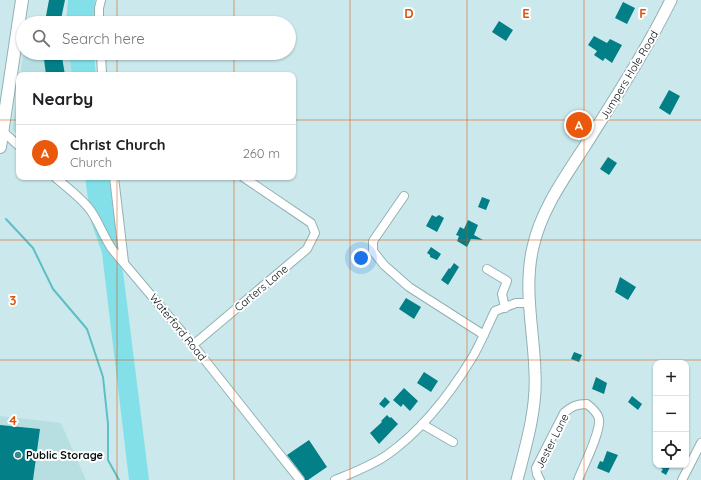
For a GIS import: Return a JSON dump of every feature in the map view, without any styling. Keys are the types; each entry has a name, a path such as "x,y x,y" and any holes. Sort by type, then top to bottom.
{"main road":[{"path":"19,16 22,0"},
{"name":"Jumpers Hole Road","path":"517,480 534,408 535,372 528,303 533,246 544,214 557,190 637,63 671,0"},
{"path":"0,147 1,130 16,37"}],"street":[{"path":"99,16 101,0"},
{"path":"101,60 102,72"},
{"path":"1,130 16,143"},
{"name":"Waterford Road","path":"59,180 81,199 90,209 106,240 193,345 300,480"},
{"path":"114,180 124,262"},
{"name":"Carters Lane","path":"193,345 307,249 315,233 311,223 248,180"},
{"path":"404,196 373,241 373,250 384,265 409,287 484,335"},
{"path":"487,269 507,281 502,294 505,308"},
{"path":"335,480 362,469 386,455 411,436 439,404 468,364 495,311 516,303 528,303"},
{"name":"Jester Lane","path":"540,480 536,468 564,413 570,407 578,404 587,404 594,410 599,418 598,428 578,480"},
{"path":"422,424 453,442"},
{"path":"682,480 701,443"}],"shaded area":[{"path":"68,0 95,0 94,16 67,16"},
{"path":"23,60 70,60 72,72 21,72"},
{"path":"70,60 95,60 96,72 72,72"},
{"path":"16,104 16,133 12,130"},
{"path":"85,180 109,180 124,279 149,480 129,480 102,253 91,221"},
{"path":"0,416 61,423 86,480 0,480"}],"building":[{"path":"49,0 65,0 62,16 46,16"},
{"path":"623,2 635,8 627,24 615,18"},
{"path":"499,21 513,30 506,41 492,32"},
{"path":"594,36 607,43 610,39 622,45 612,63 605,58 603,61 594,55 597,51 588,45"},
{"path":"44,60 62,60 64,72 46,72"},
{"path":"669,90 680,96 670,115 659,108"},
{"path":"608,157 617,163 609,175 600,169"},
{"path":"482,197 490,200 486,210 478,207"},
{"path":"432,215 436,217 439,215 444,218 437,232 426,226"},
{"path":"468,220 478,225 474,235 483,240 471,239 467,247 457,241 459,236 456,235 460,227 464,229"},
{"path":"431,247 441,254 437,260 430,257 427,253"},
{"path":"454,263 459,267 448,285 441,280"},
{"path":"620,277 636,287 628,300 615,292"},
{"path":"406,298 421,307 414,319 399,309"},
{"path":"574,352 582,355 579,362 571,359"},
{"path":"424,372 438,381 431,392 417,383"},
{"path":"596,377 607,383 604,394 592,389"},
{"path":"404,388 418,401 410,411 403,404 401,407 393,400"},
{"path":"632,396 642,404 638,410 628,402"},
{"path":"385,397 390,402 384,408 379,404"},
{"path":"387,415 398,424 379,444 370,433"},
{"name":"Public Storage","path":"0,425 40,429 33,480 0,480"},
{"path":"309,440 327,467 308,480 305,480 287,455"},
{"path":"607,451 618,455 609,473 597,468 600,461 603,462"},
{"path":"661,468 670,468 666,475 661,472 663,469"}],"waterway":[{"path":"6,219 33,248 53,289 87,329 103,377 108,424 108,460 119,480"}],"place":[{"name":"Christ Church","path":"579,125"},
{"name":"Public Storage","path":"18,455"}]}
